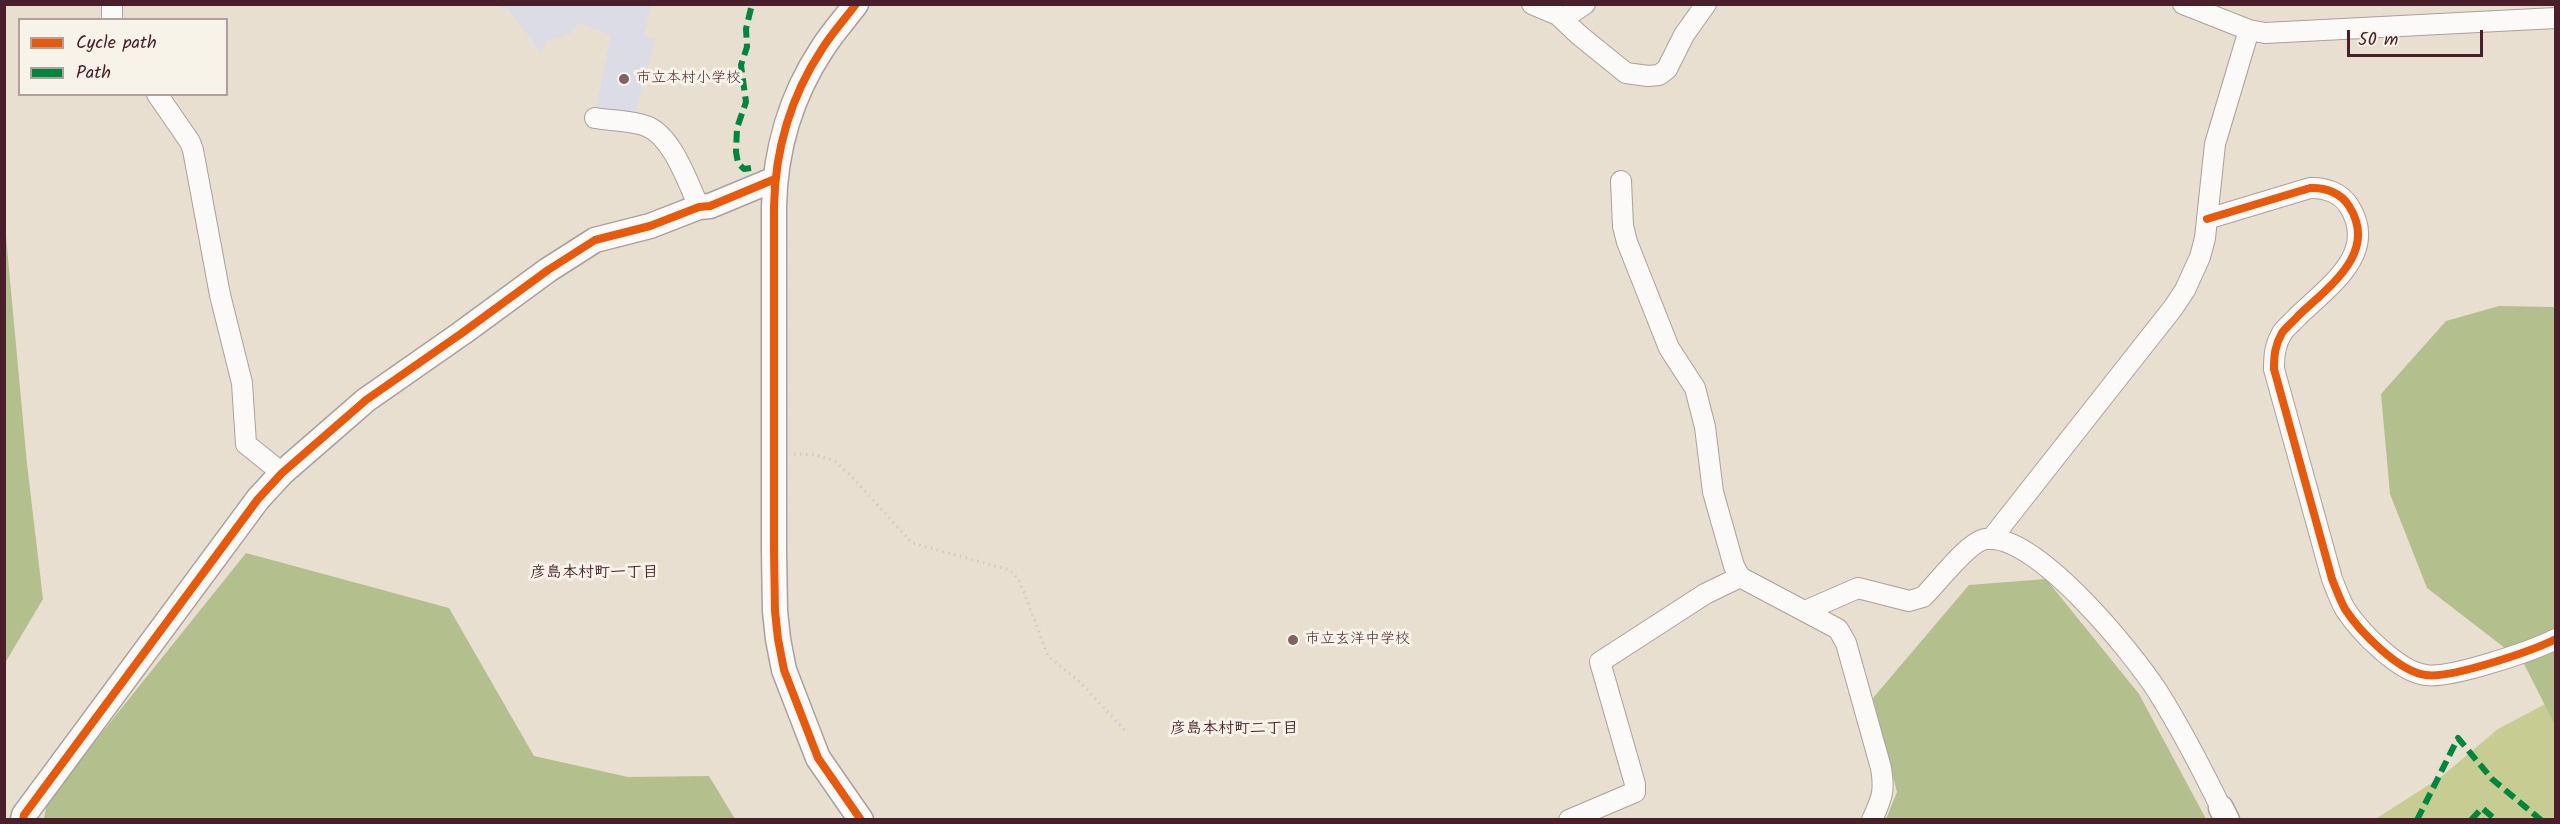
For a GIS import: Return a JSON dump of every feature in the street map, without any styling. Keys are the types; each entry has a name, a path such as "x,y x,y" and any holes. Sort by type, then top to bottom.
{"street":[{"path":"856,4 812,65 784,131 775,179 774,454 775,611 784,670 818,758 834,784 861,819"},
{"path":"1532,4 1550,10 1563,19 1626,73 1648,76 1659,75 1667,69 1684,35 1706,4"},
{"path":"1563,19 1585,4"},
{"path":"2183,4 2249,30 2280,33 2556,18"},
{"path":"1991,539 2185,290 2200,257 2207,219 2215,144 2249,30"},
{"path":"158,96 193,150 220,295 242,383 246,444 282,473"},
{"path":"595,118 646,126 657,133 670,147 682,168 699,207"},
{"path":"17,815 258,499 282,473 366,400 548,270 595,240 650,226 699,207 710,206 775,179"},
{"path":"1621,181 1623,226 1627,242 1669,348 1695,388 1704,427 1713,492 1734,566 1740,577 1838,629 1846,643 1881,768 1884,787 1872,819"},
{"path":"2207,219 2320,187 2339,195 2354,214 2360,240 2352,262 2283,331 2275,347 2274,357 2276,376 2332,579 2346,610 2354,620 2388,656 2413,672 2427,676 2457,672 2541,646 2556,639"},
{"path":"1804,611 1858,588 1909,601 1923,597 1972,546 1983,539 2011,542 2070,586 2157,691 2224,814"},
{"path":"1569,819 1635,792 1635,784 1600,662 1706,594 1740,577"}],"path":[{"path":"774,454 816,455 835,462 855,480 912,543 1010,570 1020,582 1048,656 1082,683 1127,733"}],"shaded area":[{"name":"市立本村小学校","path":"495,5 651,5 644,36 655,40 634,118 595,113 611,35 580,23 571,33 546,42 542,54 508,9"}],"green space":[{"path":"5,226 27,464 43,599 5,663"},
{"path":"2499,306 2555,307 2555,725 2523,662 2427,588 2390,494 2381,394 2446,321"},
{"path":"246,553 449,608 534,756 628,777 709,776 735,819 44,820 47,801"},
{"path":"2046,579 2139,694 2206,819 1886,819 1897,792 1873,698 1969,585"},
{"path":"2555,699 2555,819 2374,820 2441,777 2498,729"}],"marked path":[{"path":"751,168 744,169 738,163 736,152 737,128 746,102 741,65 747,47 746,29 752,4"},
{"path":"2417,820 2458,738 2492,779 2541,820"},
{"path":"2471,820 2482,808 2496,820"}],"cycle path":[{"path":"856,4 811,67 793,105 781,145 778,165 774,207 774,551 775,611 784,670 818,758 861,820"},
{"path":"23,820 24,815 258,499 282,473 366,400 548,270 595,240 650,226 699,207 710,206 775,179"},
{"path":"2207,219 2316,188 2332,192 2346,201 2357,223 2358,239 2354,254 2335,281 2282,333 2275,350 2274,369 2332,579 2345,609 2360,629 2392,659 2404,667 2426,675 2471,669 2511,657 2556,639"}],"place":[{"name":"市立本村小学校","path":"624,79"},
{"name":"市立玄洋中学校","path":"1293,640"}],"district":[{"name":"彦島本村町一丁目","path":"594,574"},
{"name":"彦島本村町二丁目","path":"1234,730"}]}
